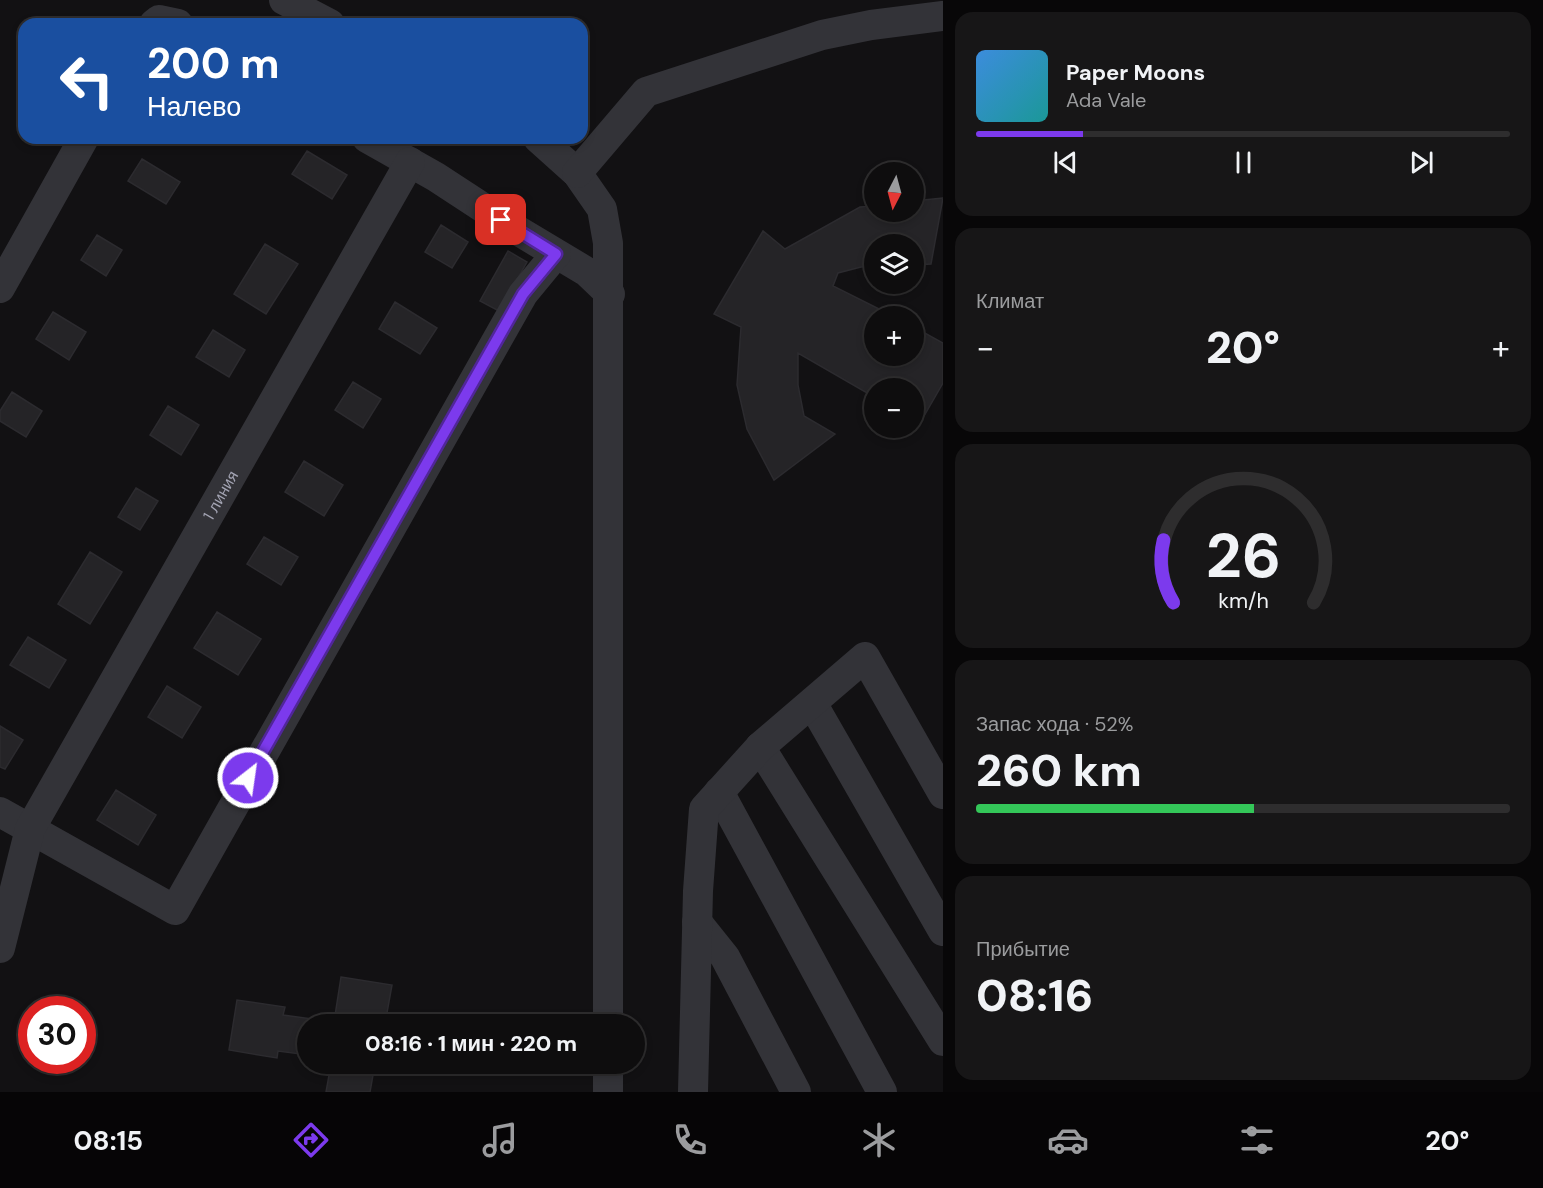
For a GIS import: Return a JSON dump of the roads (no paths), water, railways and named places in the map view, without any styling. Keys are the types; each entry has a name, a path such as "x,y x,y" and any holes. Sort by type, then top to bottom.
{"street":[{"path":"284,0 318,18"},
{"path":"577,173 646,92 822,35 871,25 943,16"},
{"path":"0,288 81,144"},
{"path":"378,144 587,272 610,294"},
{"path":"545,144 577,173 602,209 608,243 610,294 609,1014"},
{"name":"1 линия","path":"0,948 30,829 410,162"},
{"path":"0,812 175,910 523,294 556,254"},
{"path":"693,1092 697,922 704,809 760,747 865,657 943,794"},
{"path":"812,703 943,931"},
{"path":"760,747 943,1041"},
{"path":"719,792 882,1092"},
{"path":"0,839 30,829"},
{"path":"697,922 725,957 796,1092"},
{"path":"608,1074 608,1092"}]}
